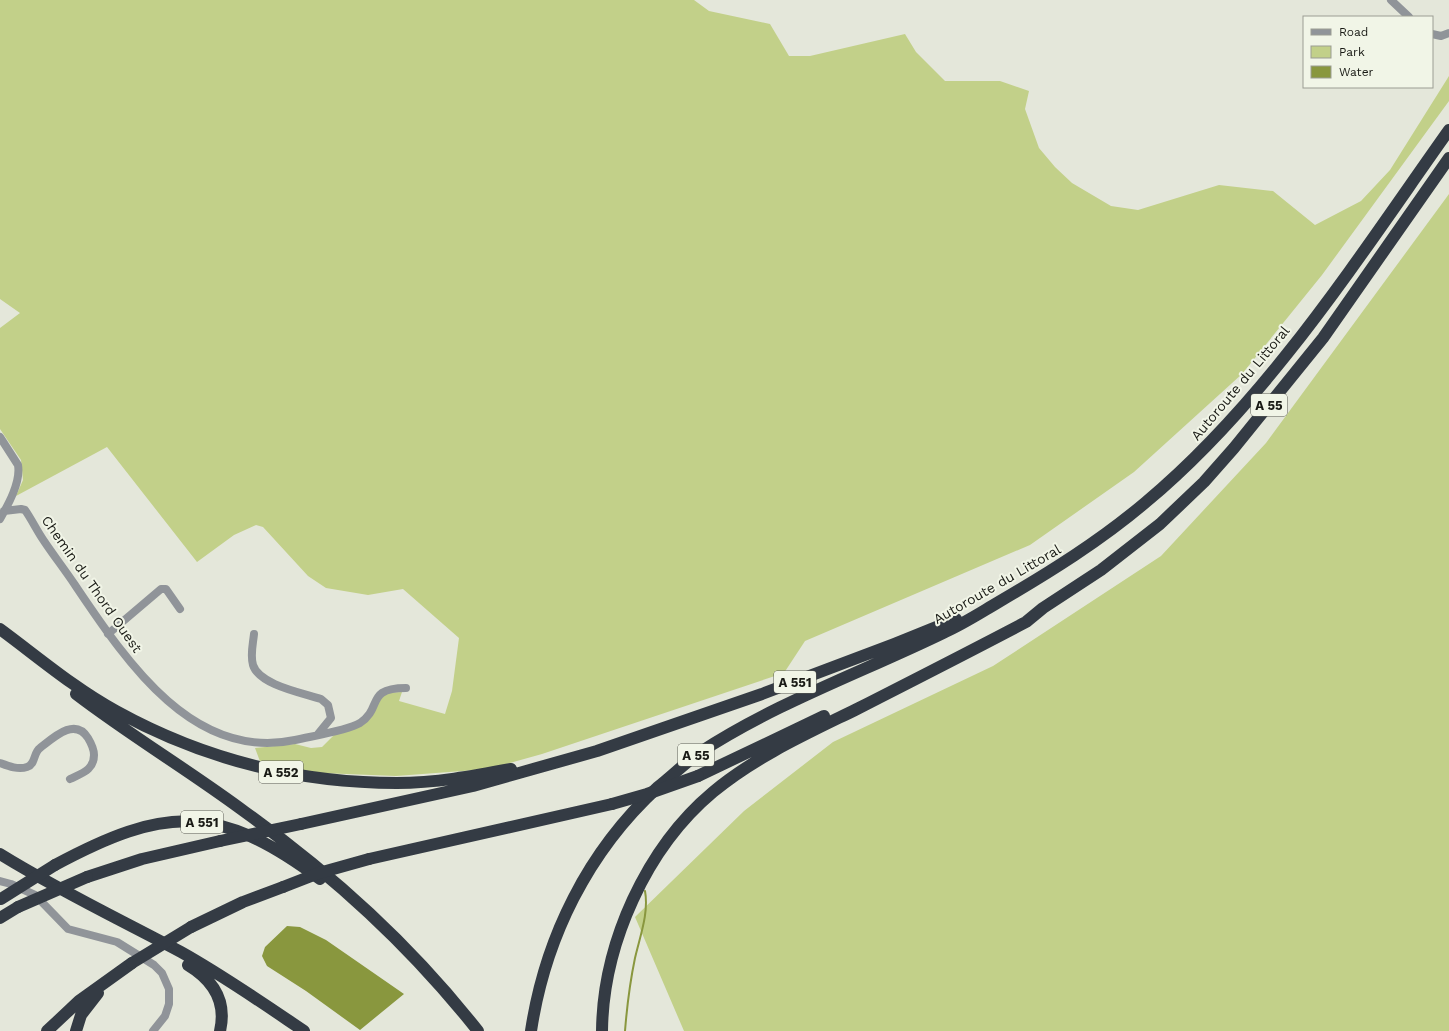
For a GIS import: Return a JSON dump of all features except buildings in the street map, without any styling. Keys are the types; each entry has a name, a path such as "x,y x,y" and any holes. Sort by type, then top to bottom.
{"highway":[{"name":"Autoroute du Littoral","path":"531,1031 543,975 562,919 600,853 643,802 697,754 738,730 782,708 969,620 1052,571 1090,546 1148,501 1206,447 1260,386 1316,315 1449,130"},
{"name":"A 55","path":"602,1031 604,990 618,934 633,898 659,855 684,821 712,793 742,770 786,745 1026,622 1044,608 1101,570 1160,524 1204,482 1234,448 1323,338 1449,158"},
{"name":"A 551","path":"0,918 18,907 87,877 142,860 220,841 473,786 597,751 769,692 894,644 966,614 991,606"},
{"path":"48,1031 80,1001 129,965 191,927 243,902 319,873 369,859 612,804 647,794 698,776 757,749 940,659 1021,616 1044,608"},
{"name":"A 552","path":"0,629 73,684 115,711 163,735 211,754 276,771 327,779 398,783 483,774 597,751"},
{"name":"A 552","path":"0,629 32,659 95,709 244,810 309,860 373,915 423,964 478,1031"},
{"name":"A 551","path":"1,900 55,865 106,840 157,824 178,821 205,822 246,833 297,862 325,882 371,921 424,974 471,1031"},
{"path":"0,854 101,911 197,970 214,986 221,1000 222,1020 220,1031"},
{"path":"101,911 183,953 250,994 304,1031"},
{"path":"76,1031 81,1015 88,1005 129,965"}],"street":[{"path":"1391,0 1408,16"},
{"path":"1433,34 1441,36 1449,33"},
{"path":"0,436 18,465 19,470 16,482 2,515"},
{"name":"Chemin du Thord Ouest","path":"2,515 21,509 25,510 43,540 108,634 139,671 162,695 196,723 212,732 232,739 259,744 283,742 337,731 360,723 368,715 380,693 386,689 406,688"},
{"path":"108,634 161,589 166,589 180,610"},
{"path":"254,634 252,660 254,667 262,678 321,699 328,706 331,718 318,734"},
{"path":"0,763 12,767 27,767 33,763 39,748 66,730 79,728 89,740 94,751 94,764 91,768 70,779"},
{"path":"0,881 16,886 35,895 68,928 117,942 154,965 162,974 169,989 169,1004 165,1016 153,1031"}],"green space":[{"path":"0,0 694,0 709,11 770,24 789,56 810,56 905,34 916,52 945,81 1000,81 1029,91 1025,109 1039,148 1055,167 1072,183 1111,206 1138,210 1219,185 1273,191 1315,225 1361,201 1390,170 1449,76 1449,101 1322,275 1242,374 1134,472 1030,545 805,641 784,673 542,754 489,769 396,776 321,773 261,764 255,748 295,744 311,748 322,747 335,734 355,728 384,693 402,692 399,701 445,714 452,691 459,638 403,589 368,595 326,588 308,576 263,527 256,525 234,535 197,562 107,447 16,496 23,480 21,460 0,429 0,328 20,313 0,299"},
{"path":"1449,194 1449,1031 684,1031 635,917 744,811 833,742 993,666 1161,556 1266,443"}],"water":[{"path":"287,926 300,927 326,940 404,994 360,1030 306,991 267,966 262,956 265,947"}],"waterway":[{"path":"625,1031 635,958 645,916 645,891"}]}
